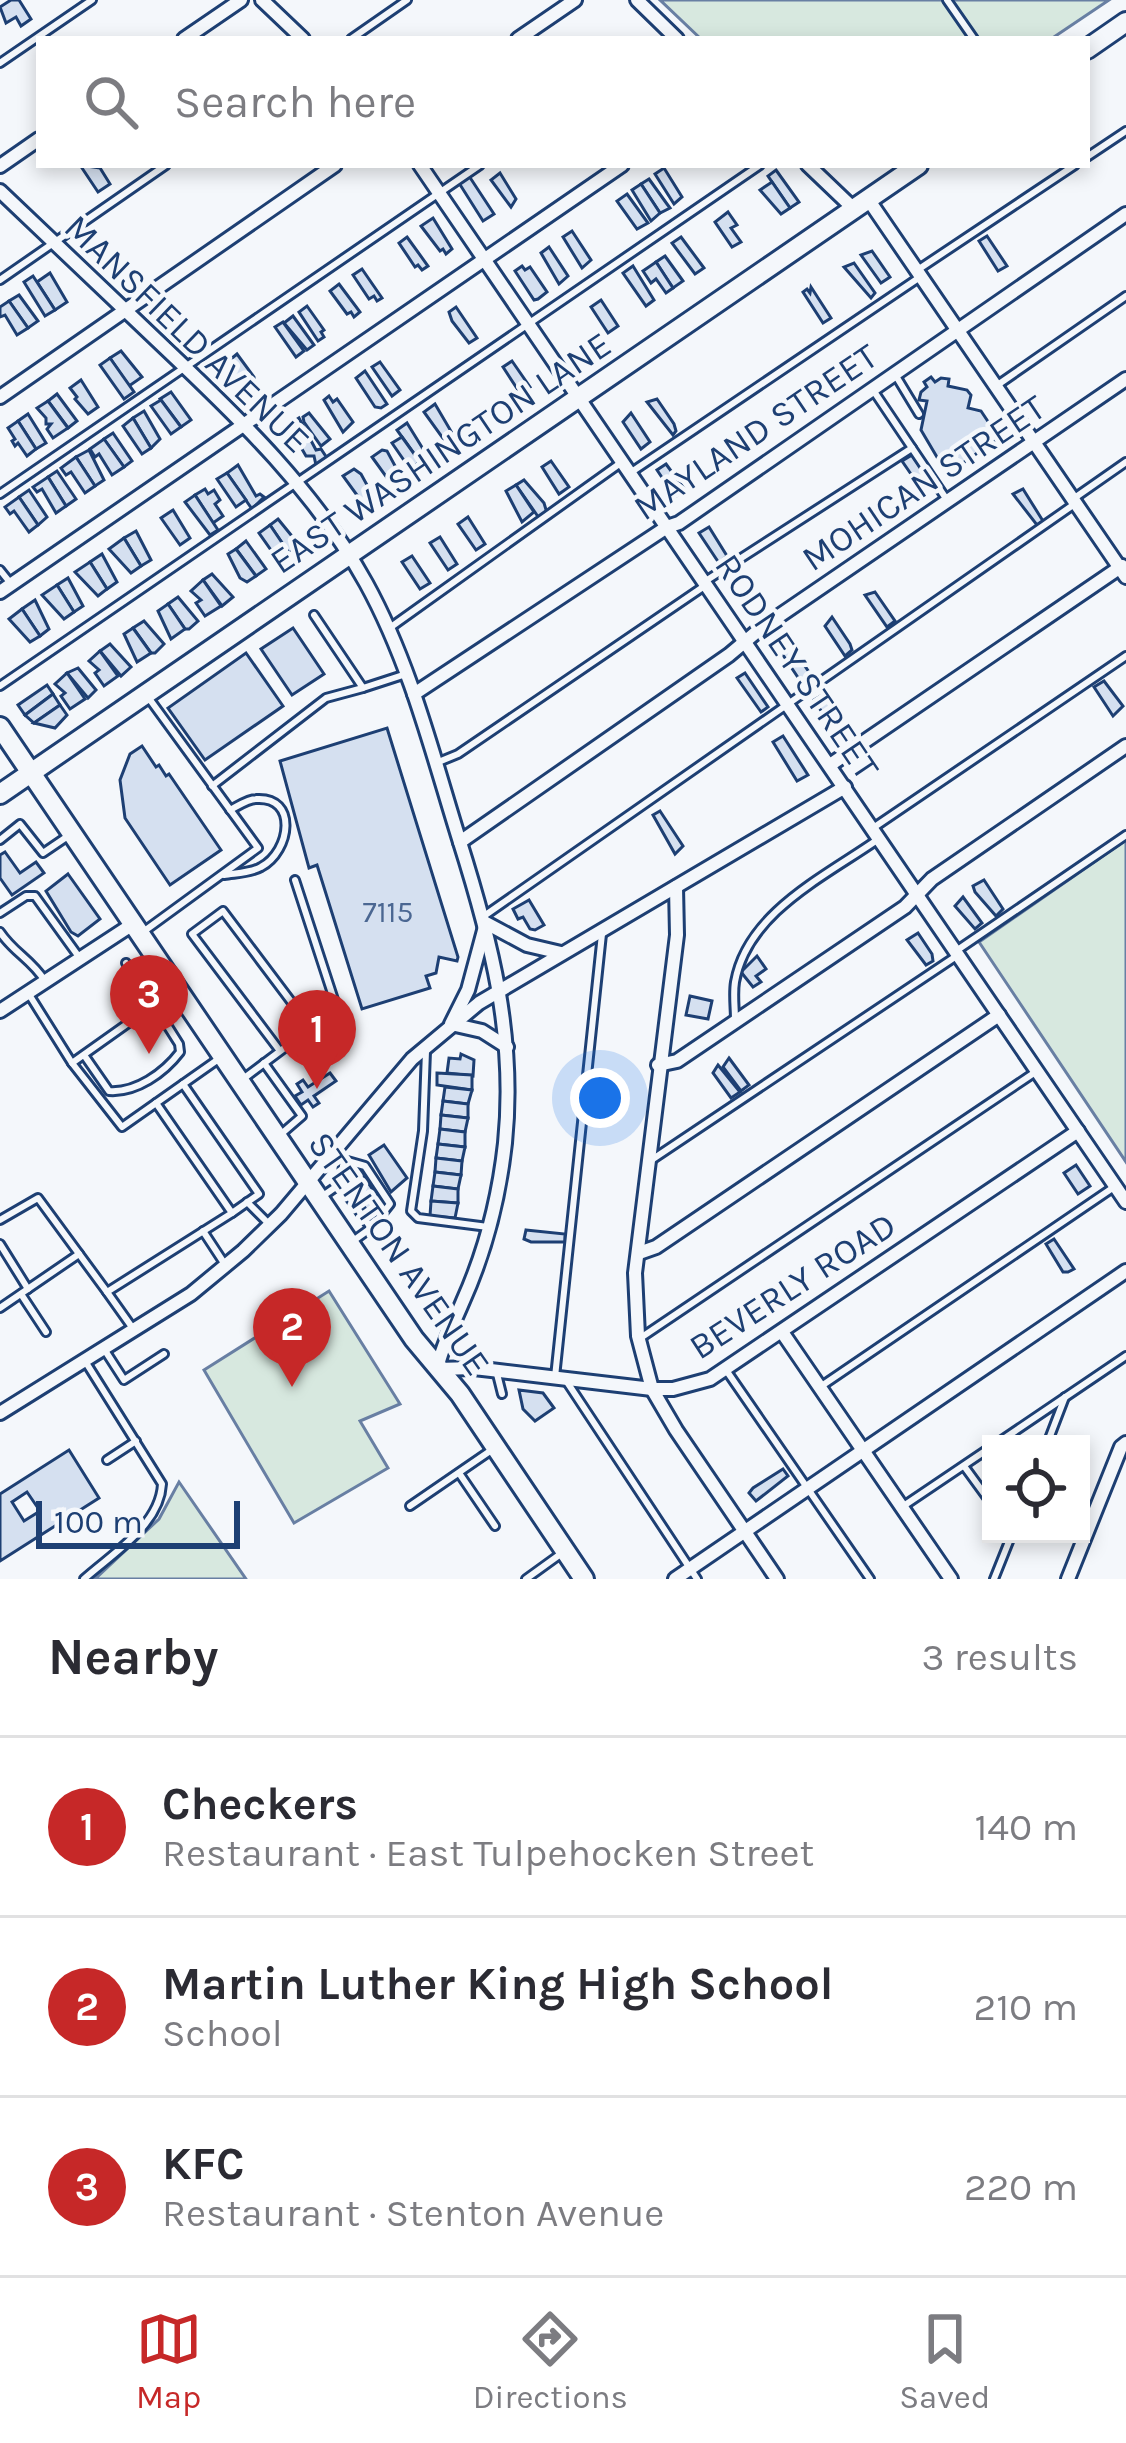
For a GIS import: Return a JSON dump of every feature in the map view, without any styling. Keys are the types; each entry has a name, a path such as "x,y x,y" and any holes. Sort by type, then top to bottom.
{"main road":[{"path":"1090,47 1126,22"},
{"name":"EAST WASHINGTON LANE","path":"0,794 914,168"},
{"name":"STENTON AVENUE","path":"0,728 584,1579"}],"street":[{"path":"188,36 241,0"},
{"path":"262,0 300,36"},
{"path":"522,36 575,0"},
{"path":"637,0 669,36"},
{"path":"0,166 36,141"},
{"path":"0,397 331,168"},
{"name":"RODNEY STREET","path":"422,168 1126,1202"},
{"path":"6,588 618,168"},
{"path":"812,168 861,204 918,274 1124,569 830,765"},
{"name":"MANSFIELD AVENUE","path":"0,191 244,423 298,483 350,554 407,674 485,920 501,988 507,1047 505,1140 488,1227 463,1302 443,1340 437,1369"},
{"name":"MAYLAND STREET","path":"414,694 679,523 1126,214"},
{"name":"MOHICAN STREET","path":"460,842 1126,379"},
{"path":"658,1065 677,1061 905,907 932,879 1126,746"},
{"path":"0,1413 226,1266 314,1190 425,1046 451,1024 501,988 845,788"},
{"path":"676,886 679,917 635,1273 639,1339 652,1388 777,1579"},
{"path":"451,1024 470,983 485,920 527,945 562,953"},
{"path":"0,1011 80,958 137,929"},
{"path":"639,1253 656,1247 999,1015"},
{"path":"451,1024 482,1031 507,1047"},
{"name":"BEVERLY ROAD","path":"437,1369 496,1370 652,1388 691,1385 726,1370 1078,1131"},
{"path":"675,1579 693,1574 744,1532 1126,1271"},
{"path":"782,1332 951,1579"},
{"path":"1068,1579 1120,1447 1126,1443"}],"lane":[{"path":"39,36 92,0"},
{"path":"355,36 407,0"},
{"path":"947,0 972,36"},
{"path":"0,63 36,38"},
{"path":"1090,155 1126,131"},
{"path":"0,280 162,168"},
{"path":"0,494 476,168"},
{"path":"0,686 756,168"},
{"path":"389,628 1071,168"},
{"path":"996,386 1126,296"},
{"path":"894,373 920,414"},
{"path":"873,390 948,501"},
{"path":"436,763 458,754 705,583 912,448"},
{"path":"485,920 1126,462"},
{"path":"0,570 6,588"},
{"path":"314,614 363,688"},
{"path":"736,1022 735,982 757,929 876,833 1126,656"},
{"path":"212,786 326,698 407,674"},
{"path":"137,929 258,848 146,694"},
{"path":"220,875 257,870 280,851 288,833 285,816 269,800 254,798 230,810"},
{"path":"0,839 20,824 43,853 72,833"},
{"path":"647,1163 1126,835"},
{"path":"240,1081 311,1028 339,1015 295,880"},
{"path":"0,914 26,896 35,896 80,958"},
{"path":"280,1051 192,934 223,911 311,1028"},
{"path":"603,929 560,1378 693,1574"},
{"path":"0,932 11,948 31,959 45,981"},
{"path":"84,1055 109,1091 127,1093 180,1052 126,963"},
{"path":"73,1064 177,988"},
{"path":"28,993 73,1064 122,1127 223,1056"},
{"path":"425,1046 423,1131 411,1211 418,1218 488,1227"},
{"path":"264,1063 302,1116 278,1138"},
{"path":"639,1339 1037,1071"},
{"path":"106,1292 259,1194 183,1084"},
{"path":"156,1103 232,1213"},
{"path":"340,1153 362,1168 390,1204 371,1228 350,1243"},
{"path":"340,1153 343,1182 371,1228"},
{"path":"314,1190 343,1182"},
{"path":"820,1387 1115,1186"},
{"path":"0,1220 38,1198 134,1330"},
{"path":"247,1202 270,1226"},
{"path":"203,1231 226,1266"},
{"path":"0,1244 46,1332"},
{"path":"0,1308 79,1254"},
{"path":"104,1349 124,1380 164,1354"},
{"path":"1009,1435 1126,1356"},
{"path":"85,1361 162,1484 161,1500 152,1517 85,1579"},
{"path":"496,1370 502,1394"},
{"path":"726,1370 870,1579"},
{"path":"1050,1435 1065,1397"},
{"path":"107,1460 136,1442"},
{"path":"410,1506 496,1447"},
{"path":"902,1507 982,1454"},
{"path":"964,1466 982,1491"},
{"path":"459,1472 495,1526"},
{"path":"994,1579 1008,1543"},
{"path":"526,1579 565,1551"}],"shaded area":[{"path":"660,0 1109,0 1055,36 698,36"},
{"path":"1126,840 1126,1162 979,942"},
{"path":"329,1291 400,1404 360,1421 388,1468 294,1523 204,1370"},
{"path":"179,1482 246,1579 95,1579 159,1519"}],"building":[{"path":"19,0 31,19 21,26 16,17 6,23 0,7"},
{"path":"82,168 100,168 110,184 98,192"},
{"path":"664,168 682,197 674,204 655,174"},
{"path":"776,170 799,202 790,208 768,176"},
{"path":"500,173 516,199 511,207 491,180"},
{"path":"469,176 494,214 483,221 459,183"},
{"path":"649,179 670,208 660,213 641,184"},
{"path":"772,182 790,208 781,214 760,190"},
{"path":"641,184 660,213 651,221 632,190"},
{"path":"627,194 648,223 637,229 617,201"},
{"path":"728,212 737,225 731,228 741,242 732,247 715,222"},
{"path":"433,218 452,249 446,254 421,226"},
{"path":"572,231 591,260 582,268 563,237"},
{"path":"987,236 1007,266 998,271 979,241"},
{"path":"407,237 428,266 422,270 399,243"},
{"path":"681,237 704,268 695,274 672,243"},
{"path":"549,247 568,276 559,284 541,253"},
{"path":"872,251 890,277 881,283 861,255"},
{"path":"665,256 683,281 673,288 656,262"},
{"path":"656,262 673,288 666,293 643,271"},
{"path":"854,263 875,293 871,298 844,267"},
{"path":"633,266 654,300 646,306 623,273"},
{"path":"530,267 547,292 538,299 534,300 515,271"},
{"path":"362,269 382,298 377,301 374,296 369,299 353,275"},
{"path":"50,273 67,302 55,310 37,282"},
{"path":"33,276 55,310 45,316 24,282"},
{"path":"339,284 360,312 354,317 330,291"},
{"path":"811,287 831,318 823,323 803,292 810,293"},
{"path":"19,295 38,321 28,328 9,301"},
{"path":"601,300 618,326 608,333 591,307"},
{"path":"9,301 28,328 17,335 5,315 0,317 0,307"},
{"path":"307,306 324,330 318,341 299,312"},
{"path":"456,307 477,338 469,343 452,321 449,312"},
{"path":"293,316 314,345 307,350 284,323"},
{"path":"283,322 304,351 296,357 275,327"},
{"path":"121,351 142,377 129,386 110,358"},
{"path":"237,354 254,377 255,385 248,390 226,363"},
{"path":"110,358 134,392 124,399 100,365"},
{"path":"512,361 530,387 520,393 503,367"},
{"path":"380,362 400,390 392,396 372,367"},
{"path":"365,371 387,404 381,408 375,407 356,378"},
{"path":"931,377 935,382 949,379 948,386 967,390 971,395 968,408 981,411 999,438 947,474 921,430 927,401 919,400 927,387 924,382"},
{"path":"81,380 98,407 88,414 70,388"},
{"path":"171,392 191,420 181,427 160,399"},
{"path":"57,394 77,421 68,428 48,401"},
{"path":"329,396 333,402 337,399 353,422 343,432 324,400"},
{"path":"657,399 674,424 673,435 647,402"},
{"path":"161,400 181,427 171,434 151,406"},
{"path":"48,401 68,428 53,438 47,429 51,424 46,424 37,408"},
{"path":"435,404 455,438 447,444 424,412"},
{"path":"144,411 160,439 151,448 133,418"},
{"path":"309,413 330,439 321,446 304,422"},
{"path":"631,413 650,442 641,449 623,422"},
{"path":"28,414 46,443 36,449 18,421"},
{"path":"133,418 151,448 142,454 123,426"},
{"path":"299,418 316,450 321,449 327,458 316,465 288,425"},
{"path":"18,421 36,449 27,456 18,443 15,446 8,428"},
{"path":"407,423 428,457 420,462 397,430"},
{"path":"113,433 132,461 124,467 104,439"},
{"path":"402,437 420,462 410,469 392,443"},
{"path":"104,439 124,467 112,475 99,454 95,457 90,449"},
{"path":"89,450 104,480 95,486 76,457"},
{"path":"382,450 400,475 390,482 372,457"},
{"path":"912,455 930,482 922,490 902,461"},
{"path":"76,457 95,486 85,493 71,472 66,475 61,468"},
{"path":"551,461 569,487 559,494 542,467"},
{"path":"666,464 685,490 675,497 657,470"},
{"path":"238,465 256,496 264,497 252,509 227,473"},
{"path":"354,469 372,494 362,502 343,476"},
{"path":"57,471 76,499 66,506 48,477"},
{"path":"227,473 246,500 236,507 217,479"},
{"path":"48,477 66,506 56,513 42,489 37,492 33,487"},
{"path":"524,480 544,503 547,513 539,518 516,485"},
{"path":"516,485 534,512 522,522 506,491"},
{"path":"205,489 208,494 214,490 220,500 215,504 223,516 213,523 195,495"},
{"path":"1023,489 1043,521 1037,525 1013,494"},
{"path":"29,490 47,517 38,525 19,497"},
{"path":"195,495 218,530 210,535 185,502"},
{"path":"19,497 38,525 29,532 14,511 10,514 5,507"},
{"path":"173,510 190,538 180,545 161,518"},
{"path":"468,517 485,544 476,550 458,524"},
{"path":"278,519 300,546 289,553 270,525"},
{"path":"270,525 289,553 278,560 259,533"},
{"path":"709,527 727,556 719,563 699,533"},
{"path":"136,531 151,560 141,566 124,538"},
{"path":"440,537 457,564 448,570 430,543"},
{"path":"124,538 141,566 131,573 109,549"},
{"path":"246,541 266,569 256,576 236,549"},
{"path":"236,549 256,576 247,582 228,554"},
{"path":"102,554 117,582 107,589 90,562"},
{"path":"412,556 430,583 420,589 402,562"},
{"path":"90,562 107,589 98,596 75,572"},
{"path":"212,574 233,597 222,606 203,580"},
{"path":"68,578 83,606 74,612 57,585"},
{"path":"203,580 221,606 205,616 196,603 201,600 191,591"},
{"path":"57,585 74,612 64,619 42,595"},
{"path":"875,592 895,621 887,627 865,595"},
{"path":"178,597 198,621 189,629 168,604"},
{"path":"35,600 49,629 40,636 22,609"},
{"path":"168,604 185,629 171,639 158,611"},
{"path":"22,609 40,636 30,642 9,619"},
{"path":"832,617 852,650 845,656 825,626"},
{"path":"144,621 164,644 155,653 133,628"},
{"path":"133,628 151,653 137,662 124,634"},
{"path":"293,628 324,674 292,695 261,649"},
{"path":"110,644 131,667 121,676 100,651"},
{"path":"791,646 811,675 801,682 781,652"},
{"path":"100,651 118,676 104,686 95,673 99,670 89,661"},
{"path":"246,653 283,706 205,760 168,708"},
{"path":"78,668 96,690 88,698 67,673"},
{"path":"67,673 85,699 70,709 61,696 65,693 55,684"},
{"path":"745,673 768,707 761,712 737,678"},
{"path":"1104,681 1123,706 1113,716 1094,687"},
{"path":"47,685 53,694 25,715 18,705"},
{"path":"53,694 60,705 34,723 25,715"},
{"path":"824,694 841,719 831,726 814,700"},
{"path":"60,705 67,715 55,728 34,723"},
{"path":"387,728 458,957 457,961 439,957 436,973 426,976 430,988 362,1009 317,865 309,868 280,761"},
{"path":"783,736 808,775 797,781 773,742"},
{"path":"142,746 156,767 169,774 221,850 170,885 125,818 120,780 130,754"},
{"path":"660,811 683,846 675,854 653,815"},
{"path":"5,852 20,873 36,862 44,873 12,895 0,878 0,855"},
{"path":"68,874 100,919 78,936 46,891"},
{"path":"984,880 1003,909 996,916 973,886"},
{"path":"963,897 982,923 975,929 955,906"},
{"path":"529,900 544,925 535,930 523,917 518,919 513,909"},
{"path":"918,933 932,954 933,961 926,965 907,940"},
{"path":"757,956 766,969 756,976 761,982 753,987 741,972"},
{"path":"690,996 712,1001 708,1019 686,1015"},
{"path":"461,1054 474,1060 473,1076 447,1073 449,1058 460,1059"},
{"path":"729,1058 749,1085 741,1091 723,1067"},
{"path":"718,1065 740,1092 731,1098 713,1073"},
{"path":"330,1073 336,1081 314,1096 319,1103 313,1107 308,1100 301,1105 295,1096 302,1092 297,1084 303,1080 308,1087"},
{"path":"437,1073 472,1075 472,1090 437,1085"},
{"path":"445,1087 472,1090 468,1104 443,1101"},
{"path":"443,1101 468,1104 468,1118 441,1115"},
{"path":"441,1115 468,1118 465,1132 440,1129"},
{"path":"440,1129 465,1132 465,1147 438,1144"},
{"path":"438,1144 465,1147 462,1161 436,1158"},
{"path":"384,1145 407,1178 391,1192 369,1155"},
{"path":"436,1158 462,1161 461,1175 435,1172"},
{"path":"1076,1165 1090,1186 1078,1194 1064,1173"},
{"path":"358,1168 384,1206 370,1215 344,1177"},
{"path":"435,1172 461,1175 458,1189 433,1186"},
{"path":"433,1186 458,1189 458,1203 431,1201"},
{"path":"431,1201 458,1203 455,1218 430,1216"},
{"path":"526,1230 565,1234 565,1242 531,1242 524,1239"},
{"path":"1054,1239 1074,1269 1063,1272 1046,1244"},
{"path":"519,1390 543,1393 554,1408 535,1421 523,1409"},
{"path":"69,1450 99,1498 0,1561 0,1494","holes":["27,1492 40,1511 24,1521 12,1502"]},
{"path":"783,1469 788,1476 756,1501 749,1493 753,1488"}],"place":[{"name":"KFC","path":"149,1054"},
{"name":"Checkers","path":"317,1089"},
{"name":"Martin Luther King High School","path":"292,1387"}]}
